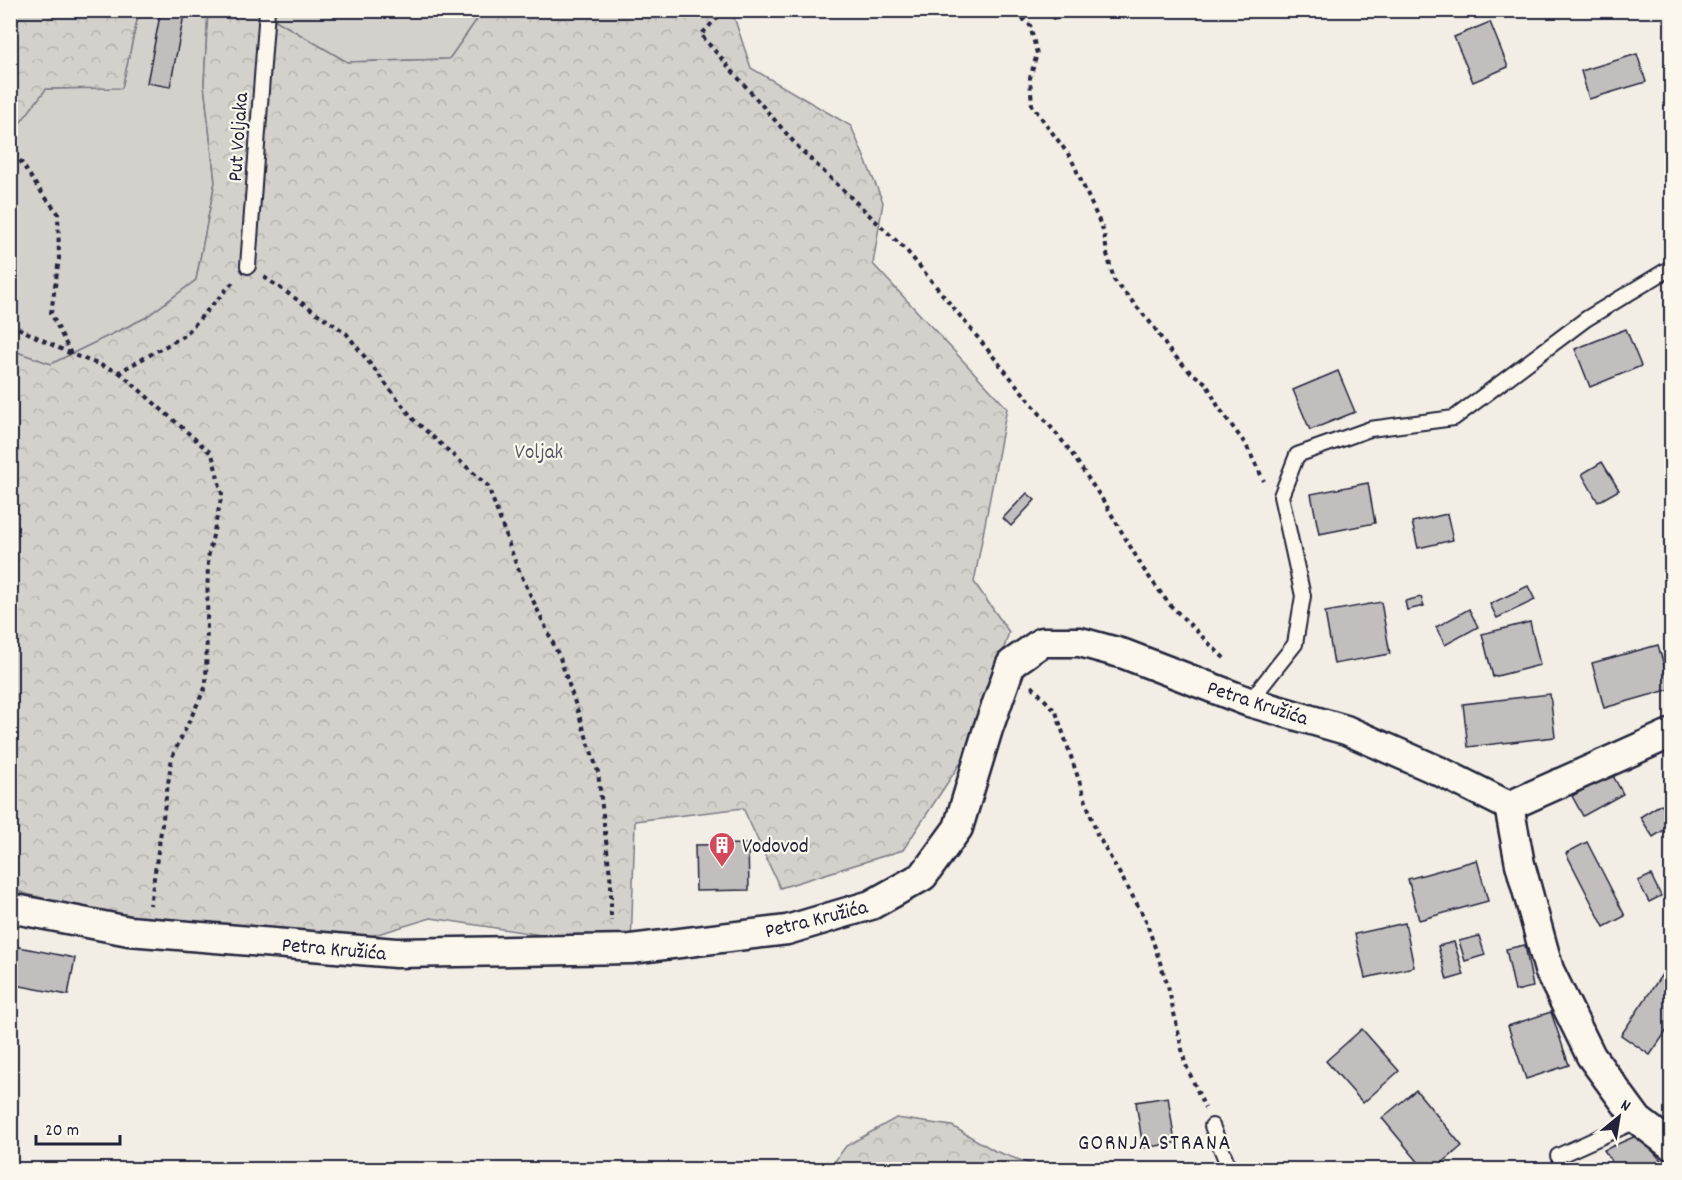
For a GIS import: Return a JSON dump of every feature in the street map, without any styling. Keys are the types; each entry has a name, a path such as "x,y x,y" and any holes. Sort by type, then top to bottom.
{"street":[{"name":"Petra Kružića","path":"10,908 129,931 396,953 631,949 787,930 872,905 923,876 958,828 988,729 1011,664 1042,642 1080,642 1255,694 1346,730 1439,771 1509,806"},
{"path":"1671,733 1509,806 1520,864 1549,970 1591,1056 1638,1120 1671,1146"}],"lane":[{"name":"Put Voljaka","path":"248,266 267,10"},
{"path":"1255,694 1295,644 1303,596 1281,496 1297,455 1370,429 1454,418 1586,319 1671,267"},
{"path":"1558,1156 1638,1120"},
{"path":"1212,1126 1230,1170"}],"path":[{"path":"724,10 701,35 800,148 907,251 1068,448 1106,505 1144,570 1169,604 1255,694"},
{"path":"1006,10 1015,12 1030,25 1037,54 1030,78 1032,105 1071,158 1104,232 1114,280 1154,327 1168,349 1190,372 1206,383 1219,408 1246,445 1269,490"},
{"path":"10,145 38,188 58,213 59,259 51,313 71,354"},
{"path":"119,372 184,336 248,266 346,333 414,420 489,486 516,564 560,658 598,772 611,884 612,950"},
{"path":"10,324 71,354 119,372 212,454 222,494 208,558 206,686 172,757 149,910"},
{"path":"1011,664 1056,712 1097,834 1145,918 1168,986 1185,1063 1212,1126"}],"green space":[{"path":"11,10 139,11 122,88 46,89 11,135"},
{"path":"139,11 208,11 204,84 215,182 196,280 145,318 51,364 11,350 10,135 46,89 122,87"},
{"name":"Voljak","path":"208,11 260,11 347,62 449,59 483,11 732,11 751,68 851,126 883,202 873,264 1007,408 974,582 1009,632 975,741 903,850 780,888 743,808 635,821 631,949 431,918 358,940 94,915 11,889 11,350 51,364 145,318 196,280 215,182 204,84"},
{"path":"260,11 483,11 449,59 347,62"},
{"path":"896,1118 952,1126 995,1151 1036,1166 1113,1163 1116,1169 829,1169 846,1146"}],"building":[{"path":"161,10 185,10 170,87 147,83"},
{"path":"1050,10 1085,10 1053,19"},
{"path":"1490,22 1508,67 1473,82 1454,37"},
{"path":"1637,54 1646,82 1589,99 1581,71"},
{"path":"1626,329 1641,366 1590,387 1575,349"},
{"path":"1338,371 1355,412 1310,430 1293,390"},
{"path":"1602,462 1619,490 1598,502 1582,474"},
{"path":"1368,483 1375,523 1319,534 1311,494"},
{"path":"1027,493 1035,500 1011,526 1003,518"},
{"path":"1447,514 1453,540 1418,548 1412,522"},
{"path":"1528,586 1535,600 1497,618 1490,604"},
{"path":"1421,597 1424,606 1407,610 1405,601"},
{"path":"1381,602 1390,654 1334,664 1325,612"},
{"path":"1469,609 1478,627 1445,645 1436,627"},
{"path":"1530,622 1540,665 1493,677 1482,634"},
{"path":"1658,645 1671,689 1604,708 1592,663"},
{"path":"1550,694 1555,737 1468,747 1463,704"},
{"path":"1612,774 1623,794 1583,816 1572,796"},
{"path":"1661,804 1672,821 1672,825 1653,837 1640,817"},
{"path":"1587,842 1625,916 1604,927 1566,853"},
{"name":"Vodovod","path":"748,844 749,890 696,891 695,845"},
{"path":"1477,860 1488,901 1419,920 1408,879"},
{"path":"1651,875 1661,896 1649,902 1638,881"},
{"path":"1405,923 1414,967 1365,978 1355,934"},
{"path":"1479,936 1485,955 1465,961 1459,941"},
{"path":"1454,942 1464,975 1447,980 1438,946"},
{"path":"1525,945 1533,987 1515,991 1506,949"},
{"path":"14,946 75,958 68,995 10,984 10,963"},
{"path":"1671,961 1672,1023 1650,1055 1621,1035"},
{"path":"1551,1012 1569,1065 1526,1079 1508,1026"},
{"path":"1362,1029 1399,1071 1363,1103 1326,1061"},
{"path":"1416,1090 1462,1146 1434,1170 1425,1170 1382,1118"},
{"path":"1168,1097 1175,1143 1143,1148 1136,1102"},
{"path":"1638,1135 1670,1170 1617,1170 1604,1150"}],"place":[{"name":"Vodovod","path":"722,868"}],"district":[{"name":"GORNJA STRANA","path":"1155,1141"}]}
